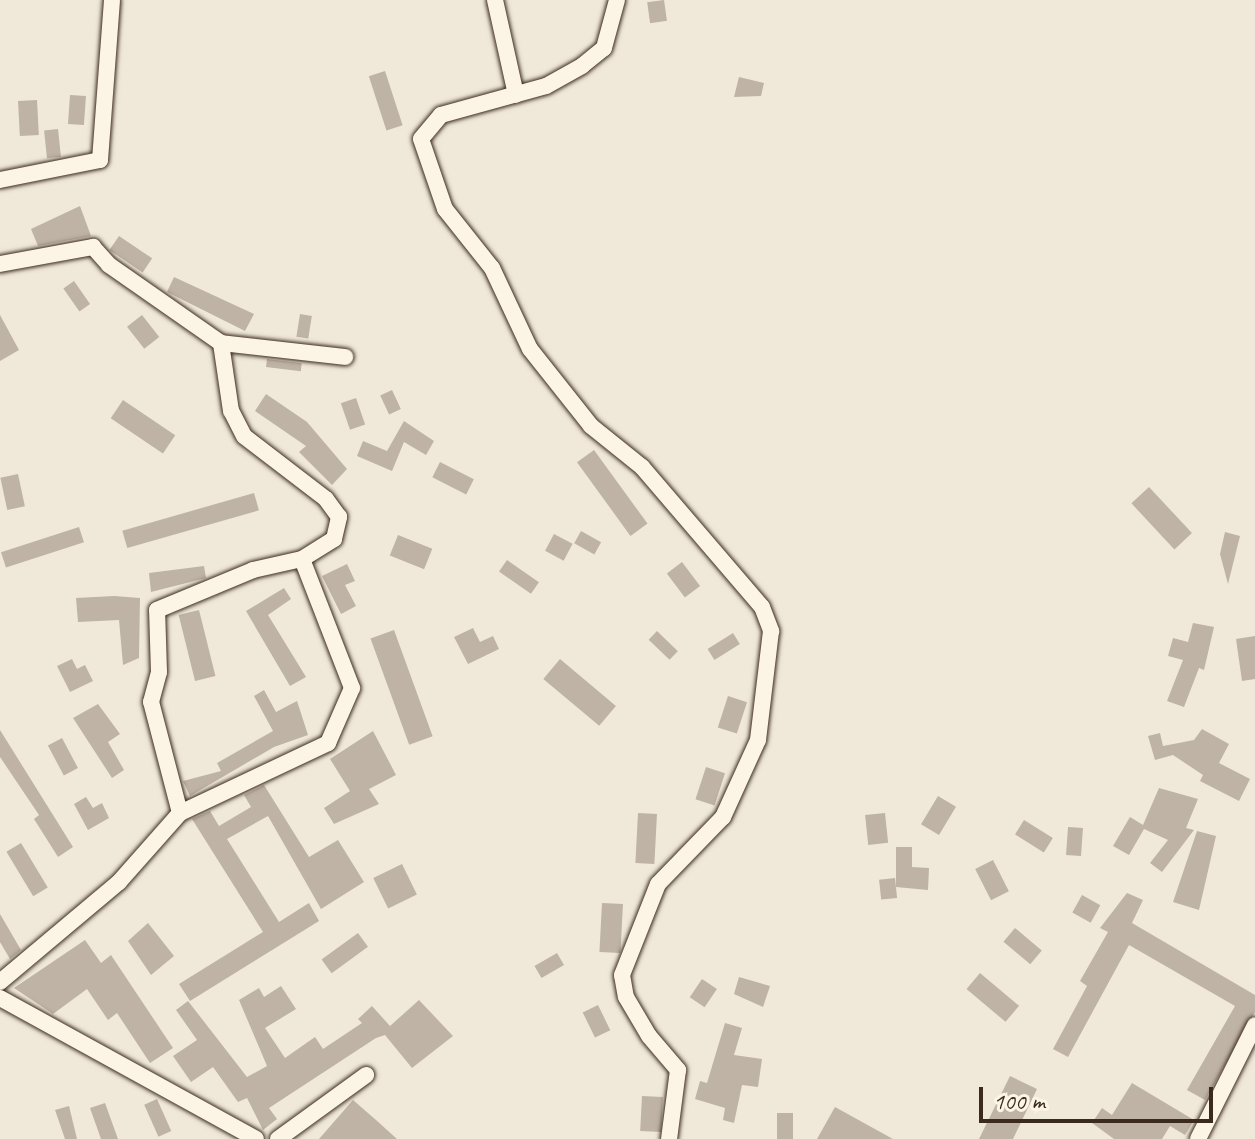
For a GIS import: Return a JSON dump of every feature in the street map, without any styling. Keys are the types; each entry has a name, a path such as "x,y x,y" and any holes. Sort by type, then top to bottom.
{"street":[{"path":"0,180 100,160 112,0"},
{"path":"495,0 516,95"},
{"path":"617,0 604,48 546,86 441,115 424,127 428,173 445,209 492,268 530,349 591,426 642,467 762,607 771,631 758,740 723,817 658,884 622,975 641,1023 678,1070 669,1139"},
{"path":"0,264 93,247 221,343 345,357"},
{"path":"180,813 151,702 159,672 157,610 253,570 302,559 334,539 339,517 326,499 244,436 231,411 221,343"},
{"path":"0,982 119,882 180,813 328,743 350,703 352,688 302,559"},
{"path":"0,998 256,1139"},
{"path":"1198,1139 1255,1025"},
{"path":"278,1139 366,1075"}],"building":[{"path":"664,0 667,21 650,23 647,2"},
{"path":"385,71 403,125 386,130 369,76"},
{"path":"739,77 764,83 761,96 734,97"},
{"path":"70,95 86,96 84,125 68,124"},
{"path":"37,100 39,135 20,136 18,101"},
{"path":"58,129 61,157 47,158 44,130"},
{"path":"80,206 91,236 38,246 31,229"},
{"path":"119,236 152,258 143,272 109,250"},
{"path":"174,277 254,314 245,331 167,292"},
{"path":"74,281 90,304 79,311 63,288"},
{"path":"300,314 312,316 308,339 296,337"},
{"path":"0,315 19,350 0,361"},
{"path":"142,315 159,337 144,349 127,327"},
{"path":"267,359 302,363 301,371 266,367"},
{"path":"392,390 401,409 389,415 380,395"},
{"path":"266,394 307,422 347,469 332,485 299,452 306,446 255,411"},
{"path":"356,398 365,424 350,430 341,403"},
{"path":"123,400 175,435 163,453 111,418"},
{"path":"404,421 434,441 426,455 404,442 392,471 357,456 363,441 387,451"},
{"path":"594,450 647,524 630,536 577,462"},
{"path":"440,462 474,479 466,494 432,477"},
{"path":"18,474 25,506 7,510 0,478"},
{"path":"1149,487 1192,533 1174,549 1131,503"},
{"path":"254,493 259,510 127,548 122,531"},
{"path":"79,527 84,542 6,568 1,552"},
{"path":"581,531 601,542 594,554 574,543"},
{"path":"1225,532 1240,536 1228,584 1220,554"},
{"path":"554,534 573,544 564,561 545,551"},
{"path":"398,535 432,549 424,569 390,555"},
{"path":"507,560 539,582 531,594 499,571"},
{"path":"682,562 700,586 685,597 667,573"},
{"path":"347,564 355,581 345,585 356,606 341,614 322,576"},
{"path":"204,566 206,578 151,592 149,573"},
{"path":"284,588 291,599 268,615 306,677 290,686 246,611"},
{"path":"76,598 140,598 139,658 123,665 119,620 78,622"},
{"path":"199,610 215,676 195,681 179,615"},
{"path":"1193,623 1214,627 1204,670 1199,668 1184,707 1167,701 1183,660 1168,656 1173,638 1188,642"},
{"path":"473,628 480,642 493,636 499,649 468,664 454,637"},
{"path":"394,630 433,736 409,745 371,639"},
{"path":"657,631 678,651 670,660 649,640"},
{"path":"733,633 740,644 714,660 708,649"},
{"path":"1255,636 1255,679 1242,681 1236,639"},
{"path":"72,659 77,669 85,665 93,681 70,692 57,666"},
{"path":"560,659 616,706 599,726 543,679"},
{"path":"264,690 276,712 297,701 308,735 274,747 190,796 183,781 221,771 217,763 273,731 254,696"},
{"path":"728,696 747,702 737,734 718,727"},
{"path":"98,704 120,734 108,742 124,770 112,778 73,718"},
{"path":"1202,729 1229,744 1219,763 1250,779 1239,801 1200,781 1203,775 1173,755 1155,760 1148,736 1160,733 1163,746 1194,740"},
{"path":"0,730 73,847 58,857 34,819 39,815 0,757"},
{"path":"373,731 396,775 369,789 379,804 334,824 324,808 350,791 330,759"},
{"path":"62,738 78,768 64,776 48,746"},
{"path":"706,767 725,773 715,806 695,799"},
{"path":"264,785 309,857 338,840 364,882 321,909 268,816 227,839 279,922 309,903 319,921 190,1001 179,984 263,932 192,819 210,811 219,826 251,807 244,795"},
{"path":"1159,788 1198,799 1186,828 1194,830 1162,872 1150,863 1168,840 1144,829 1129,855 1113,846 1130,817 1143,825"},
{"path":"938,796 956,807 939,835 921,824"},
{"path":"86,797 93,808 102,803 109,818 88,830 74,804"},
{"path":"638,813 657,814 654,864 635,863"},
{"path":"885,813 888,843 868,845 865,815"},
{"path":"1024,820 1053,838 1044,852 1015,834"},
{"path":"1068,827 1083,828 1081,856 1066,855"},
{"path":"1197,831 1216,836 1199,910 1173,902"},
{"path":"21,843 48,888 33,896 6,852"},
{"path":"896,847 912,847 912,867 929,868 928,890 896,887"},
{"path":"993,860 1009,891 991,900 975,869"},
{"path":"402,864 417,895 388,909 373,878"},
{"path":"895,878 897,898 881,900 879,880"},
{"path":"1127,893 1143,900 1132,923 1255,995 1255,1012 1205,1100 1187,1090 1235,1006 1129,945 1068,1057 1053,1049 1087,986 1080,981 1108,932 1100,928"},
{"path":"1082,895 1100,905 1091,923 1072,912"},
{"path":"602,903 623,904 620,953 599,952"},
{"path":"0,914 21,950 10,959 0,942"},
{"path":"148,923 174,956 151,975 128,941"},
{"path":"1015,928 1042,950 1030,964 1003,942"},
{"path":"358,933 368,947 332,973 322,959"},
{"path":"85,940 101,963 111,955 173,1048 150,1063 117,1013 108,1020 87,989 53,1014 14,988"},
{"path":"557,953 564,965 541,978 534,966"},
{"path":"980,973 1019,1006 1006,1022 967,989"},
{"path":"739,977 770,986 763,1007 734,994"},
{"path":"702,979 717,989 705,1007 690,997"},
{"path":"281,986 296,1009 265,1028 285,1058 315,1037 323,1049 362,1023 358,1019 372,1006 390,1026 419,1000 453,1036 412,1068 385,1035 376,1038 269,1108 277,1119 263,1130 247,1098 238,1102 213,1067 191,1082 173,1056 197,1040 176,1010 188,1001 247,1077 267,1066 239,1000 259,988 264,997"},
{"path":"598,1005 610,1030 595,1038 583,1012"},
{"path":"725,1023 742,1028 734,1055 762,1059 758,1087 742,1085 734,1123 723,1120 725,1108 695,1099 700,1081 707,1083"},
{"path":"1010,1076 1037,1089 1013,1139 979,1139"},
{"path":"1132,1083 1194,1120 1185,1135 1170,1126 1162,1139 1114,1139 1092,1123 1102,1108 1112,1115"},
{"path":"642,1096 663,1097 661,1132 640,1131"},
{"path":"157,1099 171,1131 158,1137 144,1105"},
{"path":"353,1100 376,1120 397,1139 319,1139"},
{"path":"105,1103 118,1139 101,1139 90,1108"},
{"path":"69,1106 77,1139 65,1139 55,1110"},
{"path":"835,1107 893,1139 817,1139"},
{"path":"777,1113 793,1113 793,1139 777,1139"}]}
